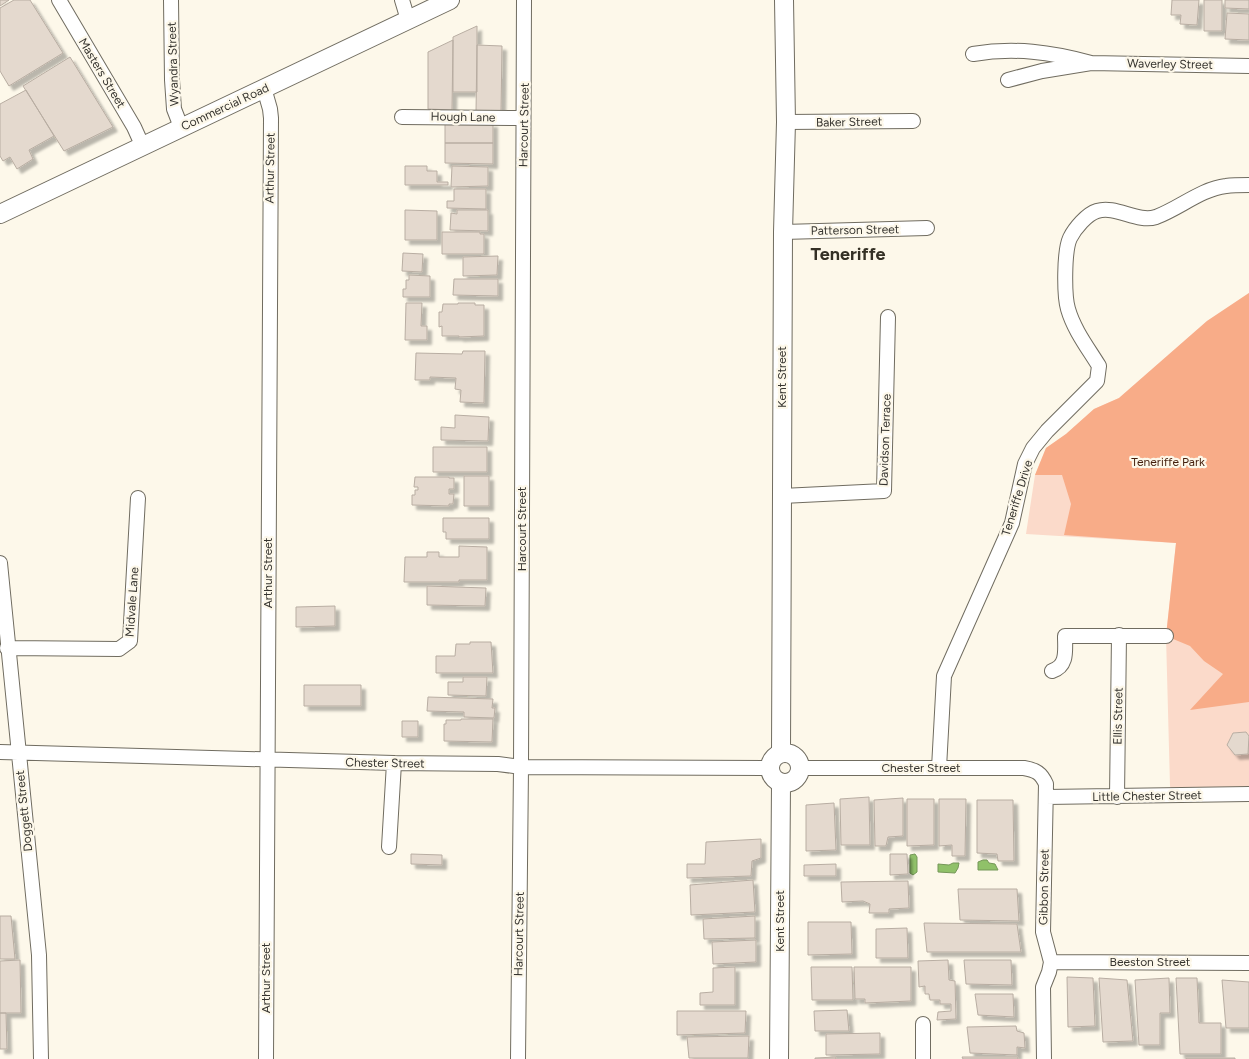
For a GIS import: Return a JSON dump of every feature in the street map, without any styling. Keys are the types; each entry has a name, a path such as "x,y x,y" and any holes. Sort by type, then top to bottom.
{"street":[{"name":"Masters Street","path":"59,0 134,127 143,146"},
{"name":"Wyandra Street","path":"171,0 174,109 181,127"},
{"path":"402,0 408,20"},
{"name":"Commercial Road","path":"0,214 450,0"},
{"name":"Harcourt Street","path":"518,1059 524,0"},
{"name":"Kent Street","path":"781,753 783,232 786,122 784,0"},
{"name":"Waverley Street","path":"973,54 995,50 1047,52 1091,63"},
{"name":"Waverley Street","path":"1008,80 1042,70 1091,63 1249,66"},
{"name":"Arthur Street","path":"264,88 271,118 266,1059"},
{"name":"Hough Lane","path":"402,117 523,118"},
{"name":"Baker Street","path":"786,122 914,121"},
{"name":"Teneriffe Drive","path":"939,768 944,676 1012,522 1025,464 1033,448 1061,416 1090,390 1097,381 1099,374 1099,366 1075,328 1066,299 1066,269 1070,238 1079,225 1094,212 1105,209 1145,218 1156,217 1198,196 1225,186 1249,185"},
{"name":"Patterson Street","path":"783,232 927,228"},
{"name":"Davidson Terrace","path":"782,496 884,491 888,316"},
{"name":"Midvale Lane","path":"7,648 119,649 130,641 138,498"},
{"name":"Doggett Street","path":"0,563 39,955 40,1059"},
{"name":"Ellis Street","path":"1117,797 1119,635"},
{"path":"1052,671 1058,669 1064,660 1065,636 1166,636"},
{"name":"Chester Street","path":"0,752 268,760 498,764 521,767 769,768"},
{"path":"781,753 791,754 795,756 800,764 800,773 791,783 781,784 772,778 769,768 773,758 781,753"},
{"path":"389,847 394,763"},
{"name":"Chester Street","path":"800,768 1024,768 1040,773"},
{"name":"Gibbon Street","path":"1040,773 1046,784 1043,932 1051,962"},
{"name":"Kent Street","path":"779,1059 781,784"},
{"name":"Little Chester Street","path":"1046,797 1249,794"},
{"path":"1044,1059 1043,987 1051,962"},
{"name":"Beeston Street","path":"1051,962 1249,963"},
{"path":"923,1024 923,1059"}],"green space":[{"name":"Teneriffe Park","path":"1249,293 1249,789 1173,795 1170,786 1166,636 1176,543 1026,534 1035,475 1046,448 1066,434 1094,409 1119,398 1207,321"},
{"name":"Teneriffe Park","path":"1249,293 1249,702 1190,710 1223,674 1204,661 1190,646 1166,636 1176,543 1064,535 1071,504 1062,475 1035,475 1046,448 1066,434 1094,409 1119,398 1207,321"}],"shaded area":[{"path":"915,854 917,857 917,872 913,875 910,873 910,855"},
{"path":"983,860 995,864 998,870 978,870 978,862"},
{"path":"959,863 955,873 938,872 938,864 949,865"}],"building":[{"path":"0,0 9,0 0,6"},
{"path":"14,0 30,0 63,53 9,86 0,71 0,8"},
{"path":"1172,0 1199,0 1197,25 1180,24 1181,15 1171,15"},
{"path":"1204,0 1222,0 1222,31 1204,31"},
{"path":"1225,0 1249,0 1249,9 1225,8"},
{"path":"1227,13 1249,14 1249,40 1225,39"},
{"path":"477,26 477,92 453,92 453,37"},
{"path":"453,40 452,110 428,109 428,52"},
{"path":"477,45 502,46 501,112 476,112"},
{"path":"70,57 113,127 64,151 23,86"},
{"path":"26,90 54,136 29,150 33,159 17,169 10,157 3,161 0,156 0,104"},
{"path":"493,123 493,143 445,143 445,124"},
{"path":"445,143 493,143 493,164 445,163"},
{"path":"405,166 427,166 427,171 437,171 437,182 448,182 448,185 405,185"},
{"path":"452,166 488,167 488,186 451,187"},
{"path":"454,189 486,189 486,209 447,208 447,201 454,201"},
{"path":"405,210 437,211 437,240 405,240"},
{"path":"457,210 488,210 488,231 450,230 451,213 457,214"},
{"path":"442,232 480,232 480,234 484,234 484,254 442,254"},
{"path":"403,253 423,254 422,272 402,271"},
{"path":"498,256 497,275 463,276 463,257"},
{"path":"409,275 430,276 430,297 403,297 403,289 406,289 406,280 409,280"},
{"path":"454,279 498,279 498,296 453,295"},
{"path":"406,303 422,303 421,326 427,326 427,340 405,340"},
{"path":"443,304 484,305 484,336 442,336 442,326 439,327 439,312 442,312"},
{"path":"463,351 485,351 484,403 460,402 461,390 455,389 456,378 430,377 430,380 415,380 416,353 462,354"},
{"path":"455,415 489,417 488,441 441,440 441,427 455,428"},
{"path":"433,447 487,447 487,472 433,472"},
{"path":"464,476 489,476 489,506 464,506"},
{"path":"415,477 454,478 454,489 449,489 449,494 454,494 453,504 449,504 449,506 412,505 412,495 415,495 415,490 418,490 418,487 414,487"},
{"path":"443,518 489,518 489,539 446,539 446,532 443,532"},
{"path":"459,546 487,547 487,580 404,582 405,557 427,557 427,552 439,552 439,557 459,557"},
{"path":"427,586 486,588 485,606 427,605"},
{"path":"335,606 335,626 296,627 296,607"},
{"path":"470,642 491,642 493,673 436,673 436,656 455,656 456,644 470,644"},
{"path":"463,677 487,677 486,696 448,695 448,682 463,682"},
{"path":"304,685 361,685 361,706 304,706"},
{"path":"428,697 493,699 492,708 495,708 494,718 464,717 464,712 427,711"},
{"path":"493,719 492,742 444,741 444,724 446,724 446,720"},
{"path":"402,721 418,721 418,737 402,737"},
{"path":"1246,732 1249,736 1248,754 1235,755 1227,745 1233,733"},
{"path":"869,797 870,845 841,845 840,799"},
{"path":"903,798 903,836 888,837 886,846 875,846 874,800"},
{"path":"907,799 934,799 934,845 907,846"},
{"path":"939,799 966,799 965,856 952,856 952,845 939,846"},
{"path":"977,800 1013,800 1014,861 998,861 997,854 977,853"},
{"path":"834,803 836,850 806,851 806,805"},
{"path":"761,839 761,858 752,861 751,876 687,878 687,864 705,864 706,842"},
{"path":"411,854 442,855 442,865 411,864"},
{"path":"890,854 907,854 908,874 890,875"},
{"path":"836,864 836,876 804,876 804,865"},
{"path":"753,880 755,912 691,915 690,885"},
{"path":"908,881 909,908 889,909 889,913 869,913 870,904 863,901 842,902 841,882"},
{"path":"958,889 1017,889 1019,921 960,920"},
{"path":"0,916 11,916 15,959 0,959"},
{"path":"755,916 755,938 704,939 703,919"},
{"path":"808,922 851,922 852,954 808,955"},
{"path":"924,923 1017,924 1021,952 927,952"},
{"path":"907,928 908,958 876,958 876,929"},
{"path":"756,940 756,962 713,964 712,942"},
{"path":"20,960 21,1013 0,1013 0,961"},
{"path":"948,960 949,980 955,981 956,1019 937,1020 938,1012 951,1011 951,1004 940,1004 940,1000 930,1000 929,994 925,994 925,986 919,987 918,961"},
{"path":"964,960 1011,960 1012,985 966,984"},
{"path":"735,967 735,1005 700,1005 700,993 713,992 713,968"},
{"path":"811,967 852,967 853,1000 812,1000"},
{"path":"854,967 911,967 911,1001 865,1003 865,999 855,999"},
{"path":"1067,977 1093,978 1095,1026 1068,1027"},
{"path":"1099,978 1127,980 1133,1041 1103,1042"},
{"path":"1169,978 1170,1013 1160,1013 1160,1045 1139,1045 1135,980"},
{"path":"1176,978 1197,978 1199,1023 1221,1023 1221,1054 1180,1054"},
{"path":"1222,980 1249,982 1249,1028 1226,1028"},
{"path":"975,994 1013,994 1014,1017 978,1015"},
{"path":"847,1010 849,1031 815,1031 814,1011"},
{"path":"677,1011 746,1011 745,1033 677,1035"},
{"path":"0,1013 6,1013 7,1049 0,1049"},
{"path":"1016,1026 1017,1031 1024,1033 1025,1048 1017,1047 1017,1055 970,1053 967,1027"},
{"path":"880,1033 880,1054 826,1055 826,1034"},
{"path":"749,1036 748,1058 689,1058 687,1037"},
{"path":"836,1057 836,1059 815,1059 815,1058"},
{"path":"962,1057 1018,1057 1018,1059 963,1059"},
{"path":"1235,1058 1235,1059 1186,1059"}],"district":[{"name":"Teneriffe","path":"848,254"}]}
